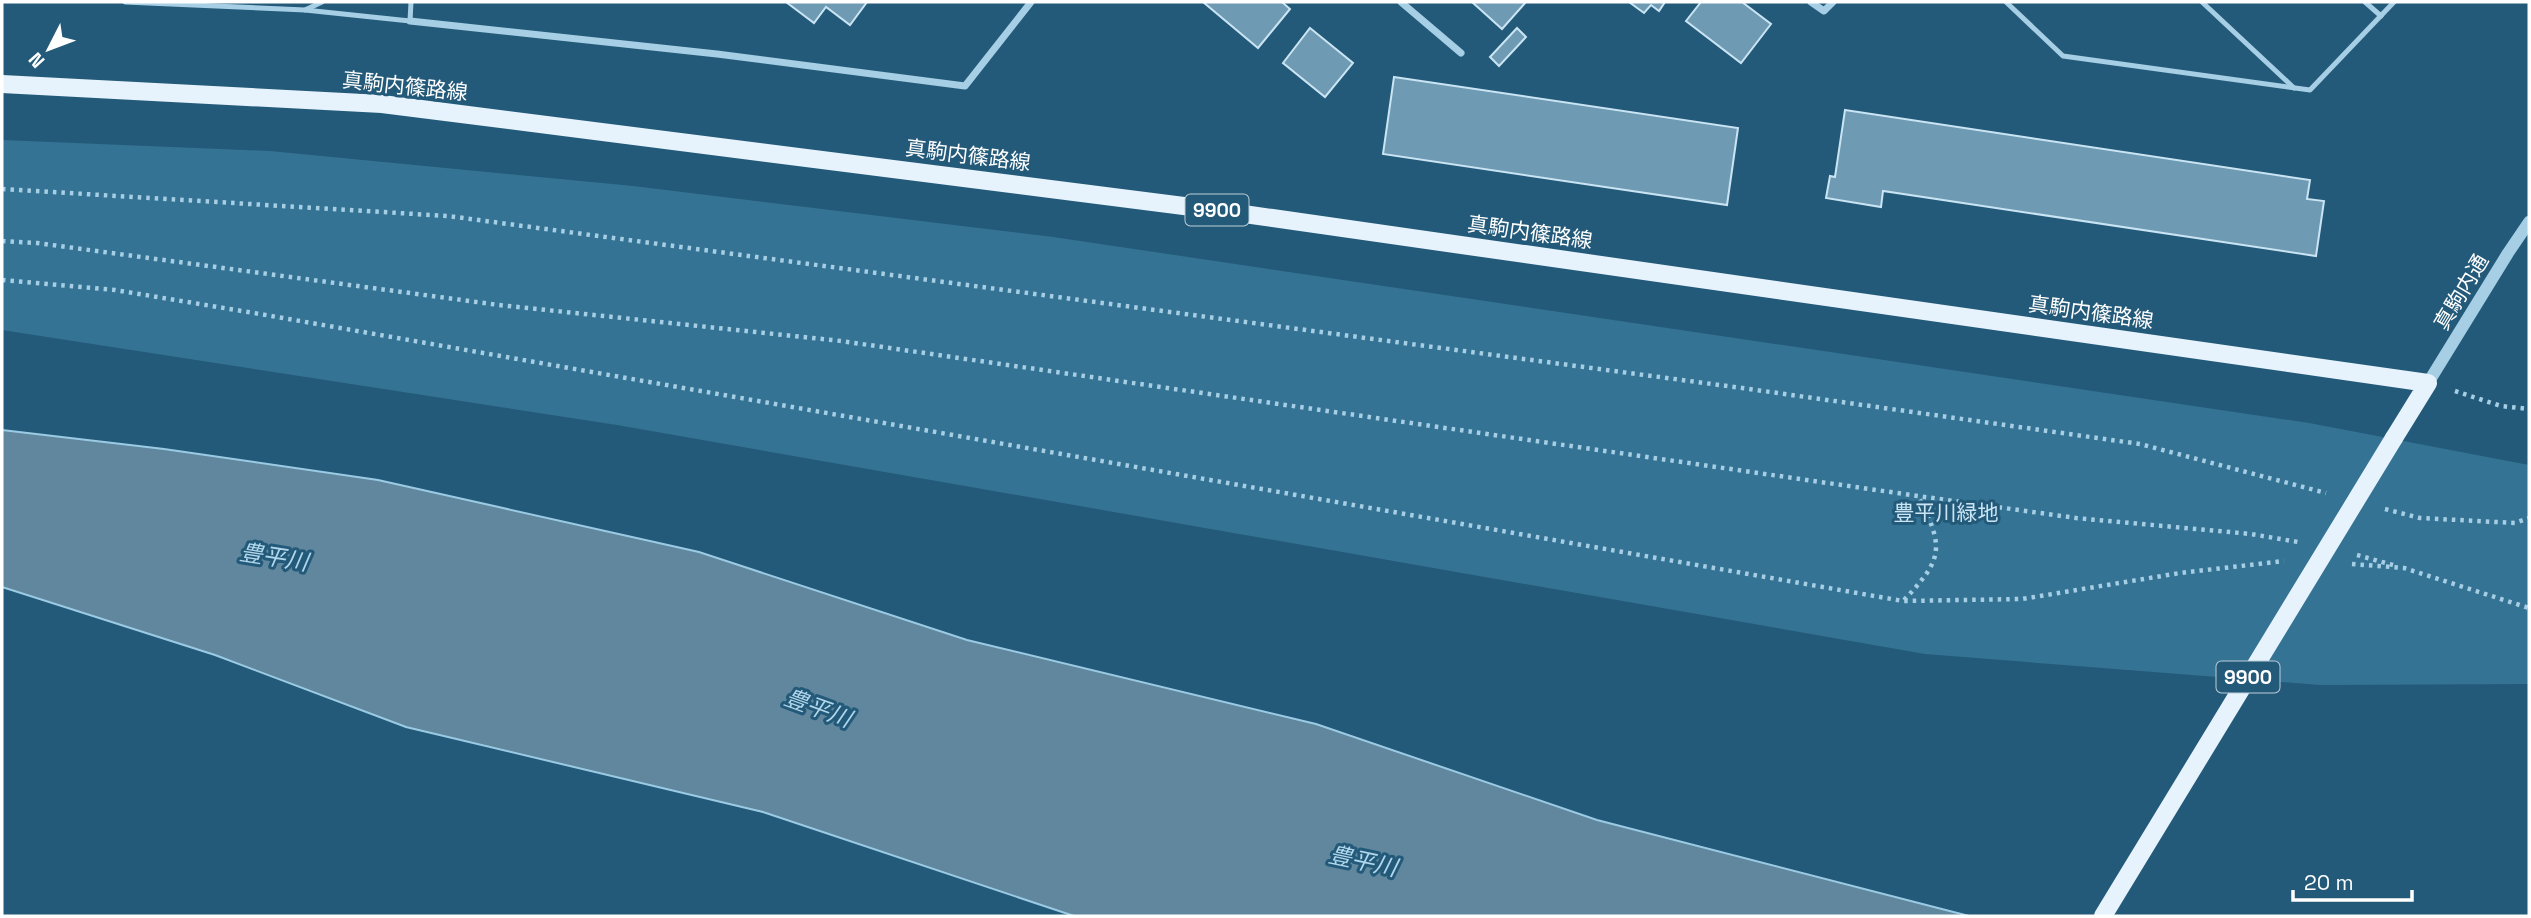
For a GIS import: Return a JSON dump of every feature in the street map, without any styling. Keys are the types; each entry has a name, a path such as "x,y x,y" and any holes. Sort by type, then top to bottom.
{"main road":[{"name":"真駒内篠路線","path":"2,84 382,104 1223,211 2428,383"},
{"name":"9900","path":"2103,916 2428,383"}],"street":[{"path":"410,21 717,54 965,86 1031,2"},
{"path":"1401,2 1461,53"},
{"path":"1811,2 1824,11 1833,2"},
{"name":"真駒内通","path":"2428,383 2529,222"}],"lane":[{"path":"125,2 305,10 410,21 411,2"},
{"path":"305,10 321,2"},
{"path":"2006,2 2063,56 2311,90 2394,2"},
{"path":"2202,2 2295,88"},
{"path":"2365,2 2381,16"}],"path":[{"path":"2,189 448,216 1742,388 2140,444 2327,493"},
{"path":"2,241 37,243 499,305 841,341 2076,518 2251,534 2309,544"},
{"path":"2,280 115,290 247,312 1903,601 2022,599 2180,573 2288,560"},
{"path":"2428,383 2501,405 2529,409"},
{"path":"1903,601 1933,566 1937,551 1934,527 1918,496"},
{"path":"2380,507 2420,518 2515,523 2529,518"},
{"path":"2344,552 2529,608"},
{"path":"2340,564 2404,568"}],"green space":[{"name":"豊平川緑地","path":"2,140 270,151 633,186 1053,237 2309,423 2529,465 2529,684 2320,685 1925,654 617,425 2,330"}],"water":[{"name":"豊平川","path":"2,430 164,449 378,480 699,552 967,640 1316,724 1597,820 1969,916 1074,916 763,812 406,727 215,655 2,587"}],"building":[{"path":"786,2 867,2 850,25 826,7 814,23"},
{"path":"1203,2 1282,2 1290,9 1258,48"},
{"path":"1472,2 1526,2 1502,29"},
{"path":"1629,2 1665,2 1659,11 1651,5 1644,13"},
{"path":"1701,2 1742,2 1771,24 1741,63 1686,21"},
{"path":"1310,28 1353,63 1325,97 1283,63"},
{"path":"1517,28 1526,37 1499,66 1490,57"},
{"path":"1394,77 1738,128 1727,205 1383,154"},
{"path":"1845,110 2310,180 2307,199 2324,201 2316,256 1883,191 1881,207 1826,198 1830,176 1835,177"}]}
